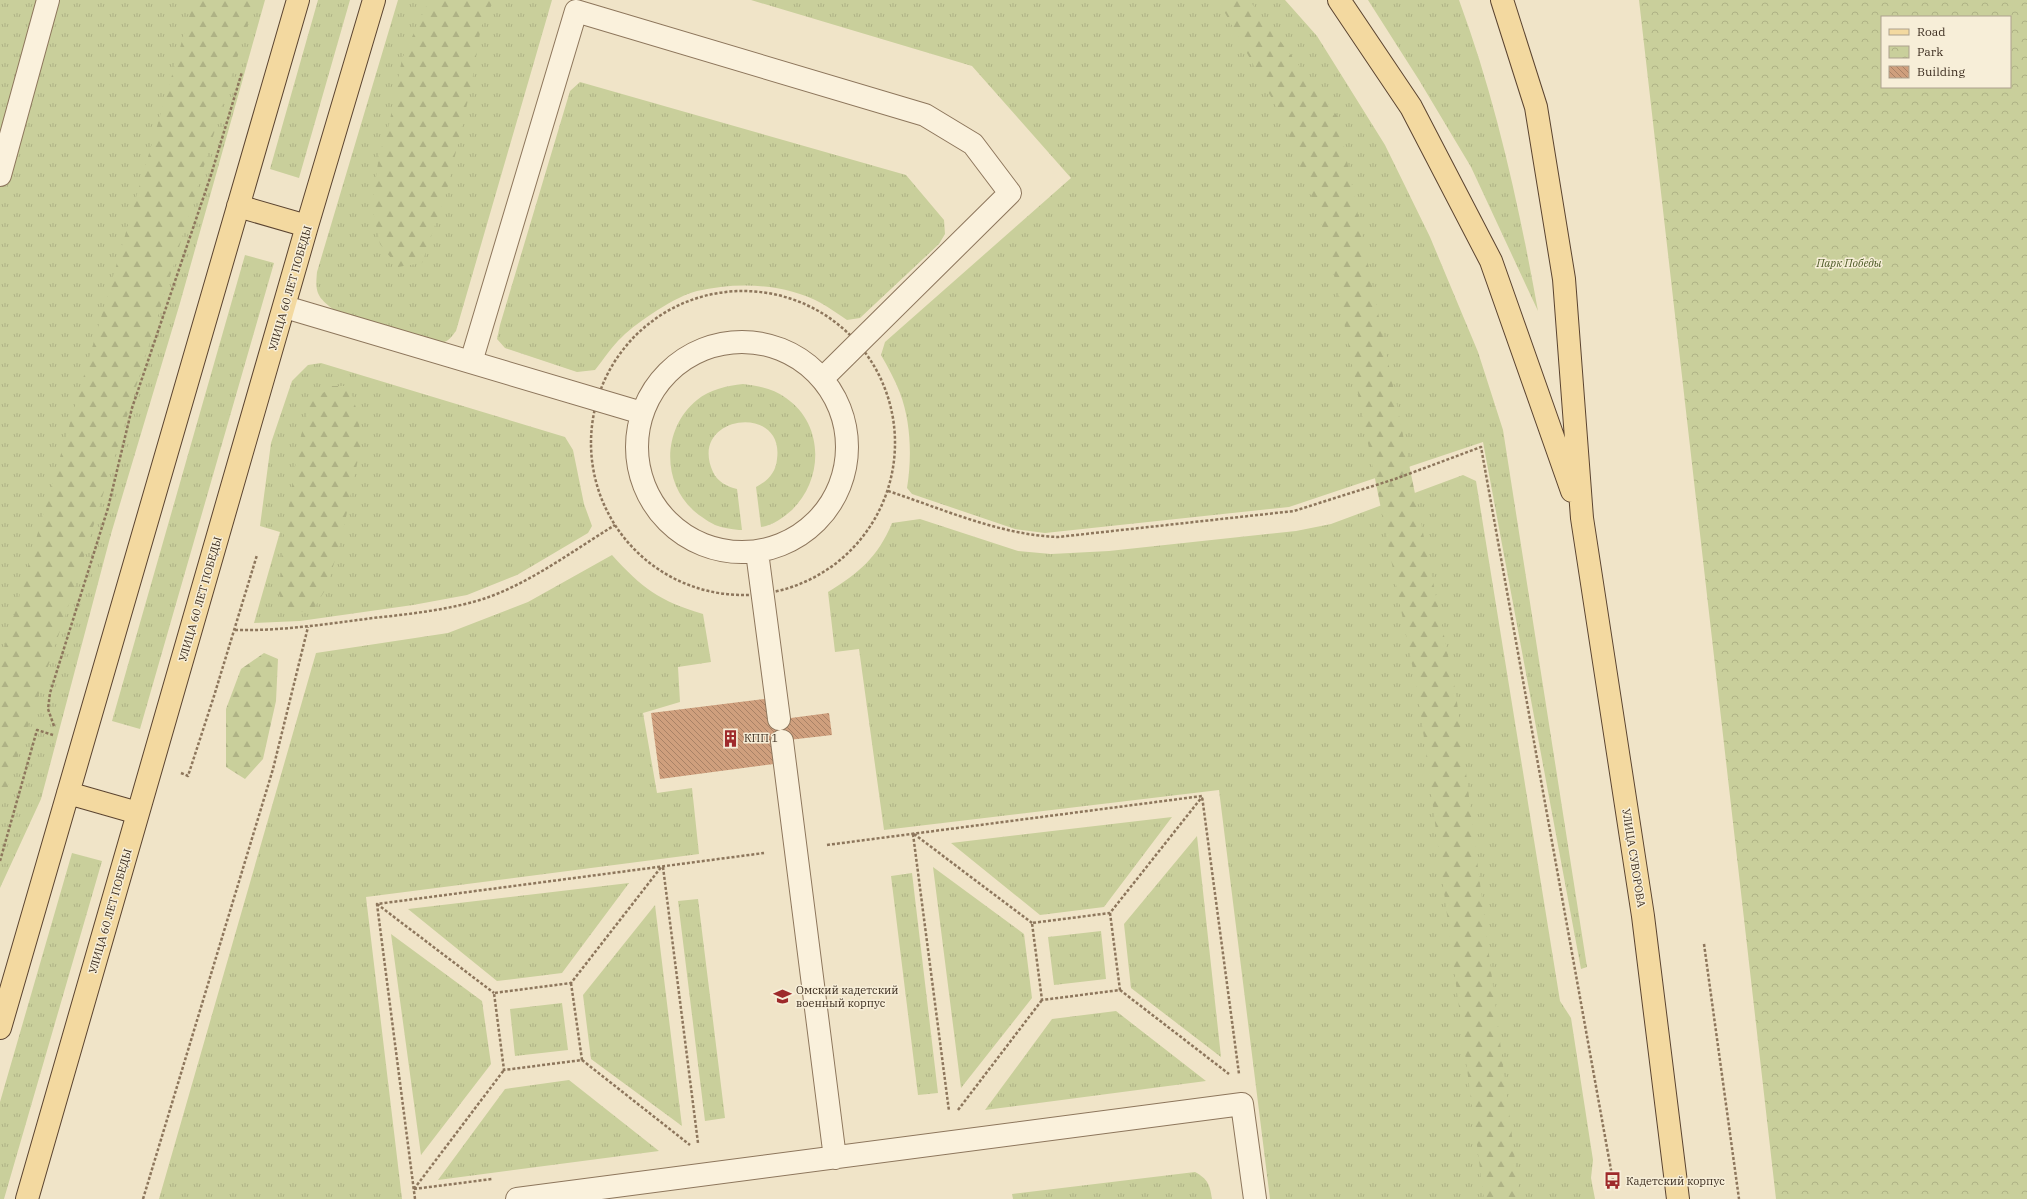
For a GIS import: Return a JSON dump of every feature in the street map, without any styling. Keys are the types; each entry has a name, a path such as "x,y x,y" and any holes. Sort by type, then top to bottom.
{"main road":[{"path":"0,1028 298,0"},
{"name":"УЛИЦА 60 ЛЕТ ПОБЕДЫ","path":"27,1199 285,307 307,226 374,0"},
{"path":"1339,0 1411,107 1491,261 1582,518"},
{"path":"1502,0 1536,107 1564,279 1582,518"},
{"path":"238,206 307,226"},
{"name":"УЛИЦА СУВОРОВА","path":"1582,518 1643,916 1678,1199"},
{"path":"68,793 138,813"}],"lane":[{"path":"0,175 48,0"},
{"path":"471,362 576,11 925,115 973,144 1010,193 822,378"},
{"path":"285,307 642,413"},
{"path":"738,341 769,345 798,357 822,378 840,405 848,436 846,469 835,499 815,525 788,543 756,552 726,552 696,543 670,526 651,502 639,474 636,443 642,413 656,385 679,362 706,347 738,341"},
{"path":"756,552 778,720"},
{"path":"782,741 835,1158"},
{"path":"517,1199 1242,1104 1254,1199"}],"path":[{"path":"0,861 37,730 58,736 48,709 50,693 108,508 132,408 211,175 243,69"},
{"path":"725,292 754,292 784,296 818,311 836,323 858,342 876,368 890,406 895,429 894,460 888,491 876,517 860,541 840,561 816,577 790,588 762,594 733,595 705,590 678,581 654,567 638,552 615,525 603,502 594,477 591,451 592,425 597,400 608,372 624,348 645,327 669,310 696,298 725,292"},
{"path":"888,491 1009,531 1033,536 1058,537 1294,511 1395,479 1481,448 1613,1181"},
{"path":"235,630 269,631 308,627 440,610 484,599 526,580 615,525"},
{"path":"152,764 188,776 235,630 257,555"},
{"path":"143,1199 274,769 308,627"},
{"path":"953,1142 913,834 1032,923 1110,913 1202,796"},
{"path":"377,904 494,993 571,983 662,866 702,1174"},
{"path":"1110,913 1120,990"},
{"path":"950,1120 1042,1000 1032,923"},
{"path":"1704,944 1739,1199"},
{"path":"571,983 582,1060 700,1152"},
{"path":"1042,1000 1120,990 1233,1077"},
{"path":"414,1189 504,1070 494,993"},
{"path":"504,1070 582,1060"}],"green space":[{"path":"0,0 265,0 180,303 111,534 41,799 0,888"},
{"path":"194,0 255,0 74,589 0,810 0,662"},
{"path":"318,0 350,0 299,178 270,169"},
{"path":"398,0 552,0 456,331 448,340 442,343 422,340 334,310 324,302 318,294 316,285 317,272"},
{"path":"429,0 494,0 481,27 471,87 447,190 422,263 398,267 380,244 372,207 379,155 389,125 402,59"},
{"path":"751,0 1285,0 1317,36 1385,145 1430,237 1478,352 1503,430 1587,967 1581,969 1483,442 1289,507 1045,533 1015,529 912,494 907,488 910,465 910,440 904,404 898,388 881,355 885,342 1071,178 972,66"},
{"path":"1218,0 1249,0 1338,117 1456,694 1520,1199 1484,1199 1419,700 1328,242 1283,119"},
{"path":"1368,0 1459,0 1484,76 1505,154 1523,232 1538,311 1471,167 1419,80"},
{"name":"Парк Победы","path":"1639,0 2027,0 2027,1199 1776,1199"},
{"path":"580,82 906,175 944,220 945,234 939,244 860,318 847,320 821,303 792,291 760,286 728,286 688,294 657,310 622,337 611,348 595,370 577,372 505,348 497,339 500,325 570,91"},
{"path":"245,255 274,263 140,729 112,721"},
{"path":"321,363 565,437 573,450 584,504 592,526 588,533 517,575 467,595 413,605 300,621 254,623 280,532 260,526 271,443 292,381 308,365"},
{"path":"743,384 776,392 786,398 798,409 807,422 813,437 815,452 814,468 810,483 802,497 792,510 782,518 774,523 761,527 756,487 771,476 775,468 777,459 775,441 767,429 753,423 738,423 724,428 713,438 709,453 713,472 723,483 737,489 742,530 739,530 715,525 702,517 688,505 679,492 673,476 670,460 676,427 685,413 697,400 707,393 725,387"},
{"path":"332,386 349,386 356,408 362,440 342,536 327,587 311,613 286,609 279,594 284,536 299,443 310,403"},
{"path":"1463,475 1476,481 1560,1001 1571,1018 1593,1160 1591,1178 1595,1199 1270,1199 1219,790 884,830 859,649 835,652 828,592 858,571 874,555 887,535 892,523 920,519 1018,551 1051,554 1109,551 1296,531 1331,524"},
{"path":"612,555 642,585 652,592 674,604 703,614 711,662 678,667 680,702 643,713 657,793 692,788 699,854 366,897 402,1199 159,1199 316,653 448,633 528,602"},
{"path":"264,653 278,659 276,701 263,759 245,779 226,767 226,709 241,669"},
{"path":"1172,817 1104,907 1040,915 951,843"},
{"path":"1197,836 1221,1057 1131,988 1124,924"},
{"path":"72,853 102,861 4,1199 0,1199 0,1102"},
{"path":"933,867 1024,934 1032,998 961,1088"},
{"path":"912,873 938,1093 918,1095 891,876"},
{"path":"629,883 562,973 497,981 408,909"},
{"path":"698,899 725,1118 705,1121 678,901"},
{"path":"655,905 682,1126 591,1059 583,995"},
{"path":"1101,931 1106,979 1054,985 1048,937"},
{"path":"391,934 482,1001 491,1064 421,1155"},
{"path":"562,1003 568,1050 515,1056 510,1009"},
{"path":"1116,1011 1206,1081 985,1110 1052,1019"},
{"path":"569,1080 659,1151 438,1180 505,1089"},
{"path":"1195,1172 1203,1177 1208,1183 1212,1199 1013,1199 1012,1194"}],"building":[{"name":"КПП 1","path":"765,699 768,721 829,713 832,735 771,742 774,764 660,779 651,713"}],"place":[{"name":"КПП 1","path":"731,738"},
{"name":"Омский кадетский военный корпус","path":"783,996"},
{"name":"Кадетский корпус","path":"1613,1181"}]}
